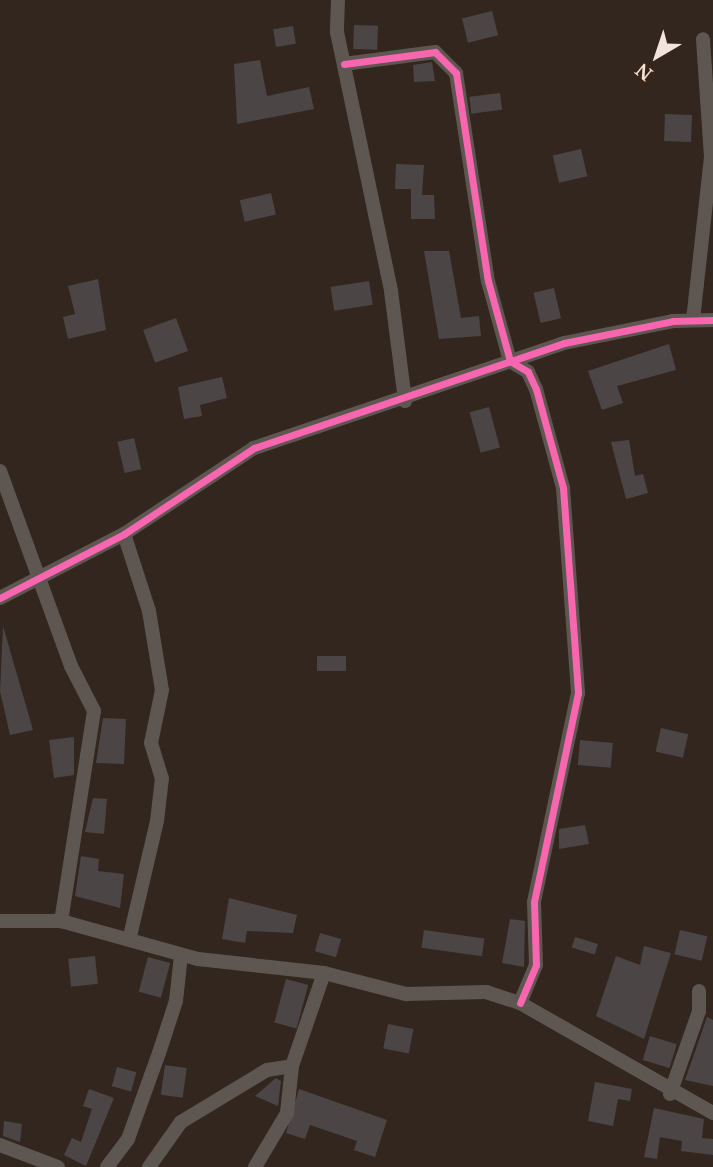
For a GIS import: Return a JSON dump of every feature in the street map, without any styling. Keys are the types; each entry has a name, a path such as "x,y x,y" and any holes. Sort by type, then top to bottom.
{"street":[{"path":"338,0 344,64 391,291 405,401"},
{"path":"693,320 711,157 703,39"},
{"path":"344,64 419,51 449,60 488,281 510,361 528,372 536,388 563,488 578,693 534,902 536,965 520,1003"},
{"path":"0,598 124,534 254,448 405,401 564,342 693,320 713,320"},
{"path":"0,471 39,578 94,711 61,921"},
{"path":"124,534 149,611 162,690 151,743 162,778 157,821 130,936"},
{"path":"0,921 61,921 130,936 181,955 324,973 406,994 486,992 520,1003 670,1094 713,1113"},
{"path":"107,1167 120,1156 176,1001 181,955"},
{"path":"255,1167 287,1113 292,1066 324,973"},
{"path":"670,1094 699,1011 699,991"},
{"path":"149,1167 181,1122 267,1070 292,1066"},
{"path":"0,1145 58,1167"},
{"path":"120,1156 131,1167"}],"building":[{"path":"492,11 498,35 468,43 462,18"},
{"path":"354,25 378,26 377,50 353,49"},
{"path":"293,26 296,44 276,47 273,29"},
{"path":"260,60 267,96 309,87 314,109 237,124 234,64"},
{"path":"432,62 435,81 414,82 413,65"},
{"path":"500,93 502,110 471,114 469,97"},
{"path":"665,114 692,115 691,142 664,141"},
{"path":"581,149 587,176 559,183 553,156"},
{"path":"396,164 424,165 422,195 434,195 435,219 411,219 411,189 395,189"},
{"path":"271,193 276,214 245,222 240,200"},
{"path":"424,251 449,251 461,318 479,316 481,336 439,339"},
{"path":"98,279 106,330 68,339 63,317 75,314 68,286"},
{"path":"369,281 373,305 334,311 330,287"},
{"path":"554,288 561,318 541,323 534,293"},
{"path":"176,318 188,351 155,363 143,330"},
{"path":"669,344 676,370 617,386 623,403 602,410 588,371"},
{"path":"222,377 227,398 200,405 202,416 184,419 178,387"},
{"path":"489,407 500,448 481,453 470,412"},
{"path":"134,438 141,469 125,473 117,442"},
{"path":"629,440 635,476 643,474 648,493 626,499 611,442"},
{"path":"3,626 33,730 10,735 0,691"},
{"path":"317,656 346,656 346,671 317,671"},
{"path":"103,718 126,719 124,764 96,763"},
{"path":"661,728 688,734 683,758 656,751"},
{"path":"74,737 74,775 54,778 49,740"},
{"path":"580,740 613,743 611,768 578,765"},
{"path":"93,798 107,799 104,834 85,832"},
{"path":"585,825 589,844 559,849 559,829"},
{"path":"81,856 99,859 98,871 124,874 120,908 75,896"},
{"path":"229,898 297,915 293,933 247,931 245,943 222,939"},
{"path":"510,919 525,921 524,967 502,963"},
{"path":"424,930 484,938 482,956 421,948"},
{"path":"680,930 707,936 702,961 674,954"},
{"path":"320,933 341,939 336,957 315,951"},
{"path":"575,937 598,944 595,955 572,948"},
{"path":"644,946 671,953 644,1039 596,1016 616,956 640,965"},
{"path":"95,956 98,984 71,987 68,959"},
{"path":"148,957 170,963 161,998 139,992"},
{"path":"286,979 308,985 297,1028 274,1022"},
{"path":"707,1017 713,1020 713,1086 685,1080"},
{"path":"388,1024 414,1029 409,1054 383,1049"},
{"path":"650,1036 677,1044 669,1068 643,1060"},
{"path":"165,1065 187,1068 183,1098 161,1095"},
{"path":"117,1067 136,1072 131,1091 112,1086"},
{"path":"276,1078 281,1081 278,1106 255,1096"},
{"path":"595,1082 632,1089 630,1101 618,1099 613,1126 588,1121"},
{"path":"89,1089 114,1098 86,1166 64,1155 72,1138 81,1142 92,1109 83,1106"},
{"path":"299,1089 387,1120 375,1157 354,1150 357,1141 310,1125 305,1139 286,1133"},
{"path":"654,1108 704,1119 702,1138 713,1139 713,1155 681,1151 682,1141 660,1137 657,1159 644,1157"},
{"path":"4,1121 22,1124 20,1142 3,1136"}],"cycle path":[{"path":"344,64 435,52 456,73 488,281 510,361 528,372 536,389 563,488 578,693 534,902 536,965 520,1003"},
{"path":"0,598 124,534 254,448 564,343 673,321 713,320"}]}
